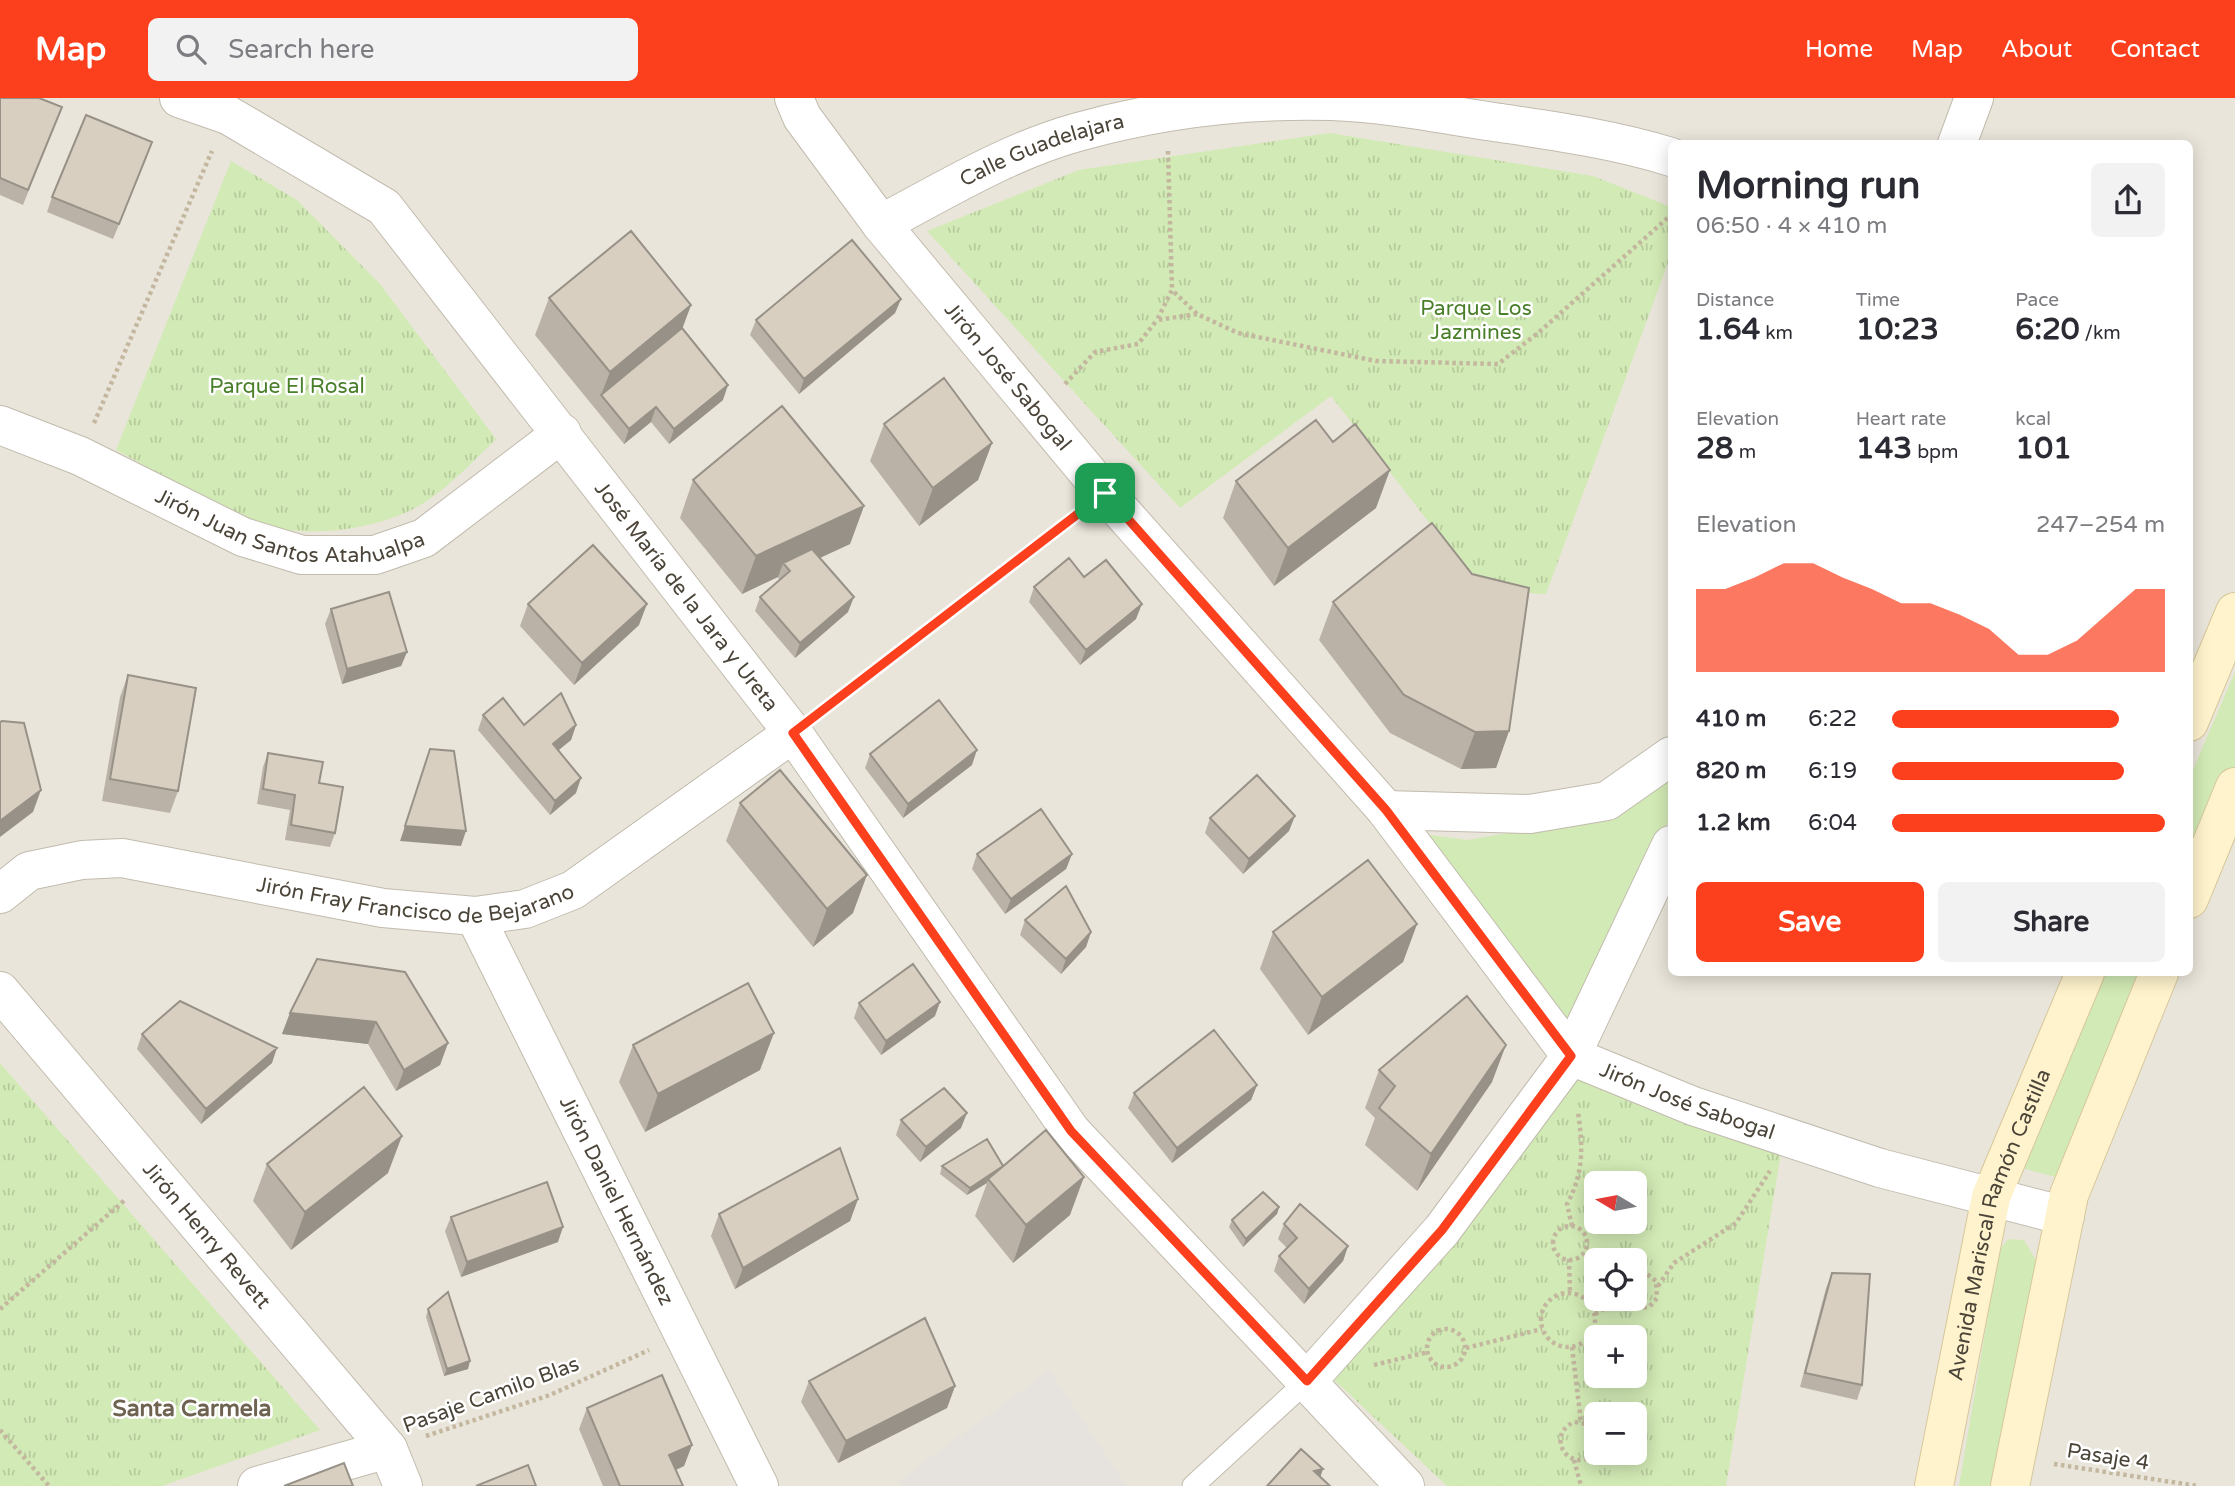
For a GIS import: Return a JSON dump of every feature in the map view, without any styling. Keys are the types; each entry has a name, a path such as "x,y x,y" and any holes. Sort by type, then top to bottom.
{"main road":[{"path":"2193,712 2235,612"},
{"path":"2193,889 2235,787"},
{"name":"Avenida Mariscal Ramón Castilla","path":"1934,1486 1991,1197 2084,976"},
{"path":"2012,1472 2069,1195 2158,976"}],"street":[{"name":"José María de la Jara y Ureta","path":"179,98 228,116 384,207 793,733 1071,1131 1405,1486"},
{"name":"Jirón José Sabogal","path":"794,98 802,117 881,224 1105,493 1386,810 1571,1056 1693,1105 1880,1168 2065,1216"},
{"path":"1958,140 1974,98"},
{"name":"Calle Guadelajara","path":"881,224 989,166 1076,133 1166,111 1262,102 1331,101 1391,106 1618,141 1668,156"},
{"name":"Jirón Juan Santos Atahualpa","path":"0,425 80,456 243,537 302,555 375,555 424,538 562,433"},
{"name":"Jirón Fray Francisco de Bejarano","path":"0,894 29,871 82,860 122,858 383,908 475,916 525,909 573,890 793,733"},
{"path":"1386,810 1530,814 1607,801 1668,758"},
{"path":"1307,1381 1442,1230 1571,1056 1668,851"},
{"name":"Jirón Daniel Hernández","path":"475,916 681,1335 759,1486"},
{"name":"Jirón Henry Revett","path":"0,991 388,1448 403,1486"},
{"path":"257,1486 388,1448"}],"lane":[{"path":"1193,1486 1307,1381"}],"path":[{"path":"1026,398 1056,394 1096,352 1138,344 1157,320 1172,290 1166,111"},
{"path":"80,456 228,116"},
{"path":"1172,290 1196,314 1238,333 1376,361 1498,364 1538,333 1668,218"},
{"path":"1157,320 1196,314"},
{"path":"793,733 1105,493"},
{"path":"1571,1056 1583,1157 1578,1184 1567,1204 1572,1226"},
{"path":"1647,1307 1657,1298 1658,1286 1674,1263 1736,1223 1792,1138"},
{"path":"0,1309 155,1174"},
{"path":"1572,1226 1582,1231 1587,1242 1584,1252 1569,1259 1556,1251 1553,1241 1558,1231 1572,1226"},
{"path":"1569,1259 1570,1292"},
{"path":"1647,1274 1658,1286"},
{"path":"1570,1292 1586,1299 1595,1314 1592,1332 1587,1339 1572,1347 1554,1343 1542,1329 1541,1321 1546,1303 1553,1297 1570,1292"},
{"path":"1595,1314 1600,1311"},
{"path":"1445,1329 1457,1331 1466,1348 1462,1360 1445,1367 1434,1363 1427,1346 1433,1334 1445,1329"},
{"path":"1466,1348 1542,1329"},
{"name":"Pasaje Camilo Blas","path":"388,1448 550,1395 681,1335"},
{"path":"1572,1347 1581,1422"},
{"path":"1584,1424 1574,1422 1563,1430 1559,1442 1564,1453 1574,1460 1584,1459"},
{"path":"0,1430 49,1486"},
{"path":"1574,1460 1581,1486"},
{"name":"Pasaje 4","path":"2012,1472 2198,1486"}],"shaded area":[{"path":"0,98 2235,98 2235,1486 0,1486"},
{"path":"1049,1370 1127,1486 902,1486 899,1481"}],"green space":[{"name":"Parque Los Jazmines","path":"1330,133 1593,176 1668,206 1668,263 1546,594 1482,591 1331,396 1180,508 927,231 1079,170"},
{"name":"Parque El Rosal","path":"231,161 297,200 380,284 496,439 454,480 418,507 387,520 349,529 309,531 271,527 219,506 116,450"},
{"path":"2235,672 2235,768 2193,865 2193,770"},
{"path":"1668,770 1668,822 1568,1038 1416,833 1467,840 1607,816"},
{"path":"2105,976 2146,976 2059,1178 2022,1168"},
{"path":"0,1063 320,1430 162,1486 0,1486"},
{"path":"1578,1079 1683,1123 1782,1147 1726,1486 1447,1486 1329,1375"},
{"path":"2008,1239 2024,1240 2037,1262 1998,1486 1959,1486 1999,1251"}],"building":[{"path":"0,98 39,98 62,107 28,190 0,178"},
{"path":"86,115 152,142 119,224 52,197"},
{"path":"631,231 691,305 610,372 549,298"},
{"path":"852,240 901,299 804,379 756,320"},
{"path":"682,328 728,385 674,429 656,407 629,429 601,395"},
{"path":"944,378 992,443 933,488 884,424"},
{"path":"782,406 864,506 756,556 693,480"},
{"path":"1316,420 1333,442 1355,424 1390,470 1288,548 1236,481"},
{"path":"1432,523 1472,574 1529,588 1509,731 1475,732 1404,695 1333,602"},
{"path":"593,545 647,604 582,663 528,604"},
{"path":"812,549 854,597 800,643 760,597 790,571 783,563"},
{"path":"1069,558 1084,577 1106,560 1142,604 1086,650 1034,587"},
{"path":"389,592 407,652 347,669 331,609"},
{"path":"128,675 196,688 178,791 110,779"},
{"path":"561,693 576,725 553,744 581,778 555,801 483,715 503,698 524,725"},
{"path":"939,700 977,750 908,804 870,754"},
{"path":"0,722 24,723 41,790 0,821"},
{"path":"430,749 454,751 466,831 405,826"},
{"path":"268,753 323,762 319,783 343,787 335,833 291,825 295,795 263,789"},
{"path":"780,770 867,875 827,909 740,803"},
{"path":"1257,775 1295,816 1249,859 1210,818"},
{"path":"1041,809 1072,854 1011,899 977,854"},
{"path":"1368,860 1417,924 1322,997 1273,932"},
{"path":"1066,886 1091,932 1066,959 1025,920"},
{"path":"317,959 405,972 448,1043 404,1070 376,1022 290,1013"},
{"path":"913,964 940,1002 886,1041 859,1003"},
{"path":"748,983 774,1033 658,1094 633,1045"},
{"path":"1467,996 1506,1045 1431,1154 1379,1108 1395,1086 1379,1070"},
{"path":"180,1001 277,1048 206,1109 142,1034"},
{"path":"1214,1030 1257,1085 1177,1148 1134,1093"},
{"path":"364,1087 402,1136 305,1212 267,1164"},
{"path":"944,1088 967,1113 926,1147 901,1120"},
{"path":"1046,1130 1084,1177 1026,1225 988,1179"},
{"path":"987,1139 1003,1166 970,1188 942,1166"},
{"path":"840,1148 858,1199 743,1268 719,1214"},
{"path":"547,1182 563,1227 467,1262 451,1217"},
{"path":"1263,1192 1279,1207 1246,1239 1232,1220"},
{"path":"1300,1204 1348,1246 1309,1289 1279,1256 1297,1238 1284,1224"},
{"path":"1832,1273 1870,1274 1862,1385 1805,1373"},
{"path":"448,1292 470,1361 447,1369 428,1309"},
{"path":"925,1318 955,1386 846,1441 809,1381"},
{"path":"662,1375 692,1445 669,1455 683,1486 620,1486 587,1408"},
{"path":"1301,1449 1323,1469 1314,1471 1330,1486 1267,1486"},
{"path":"344,1463 353,1486 284,1486"},
{"path":"528,1465 536,1486 476,1486"}],"district":[{"name":"Santa Carmela","path":"192,1409"}],"route":[{"path":"1105,493 1386,810 1571,1056 1442,1230 1307,1381 1071,1131 793,733 1105,493"}]}
